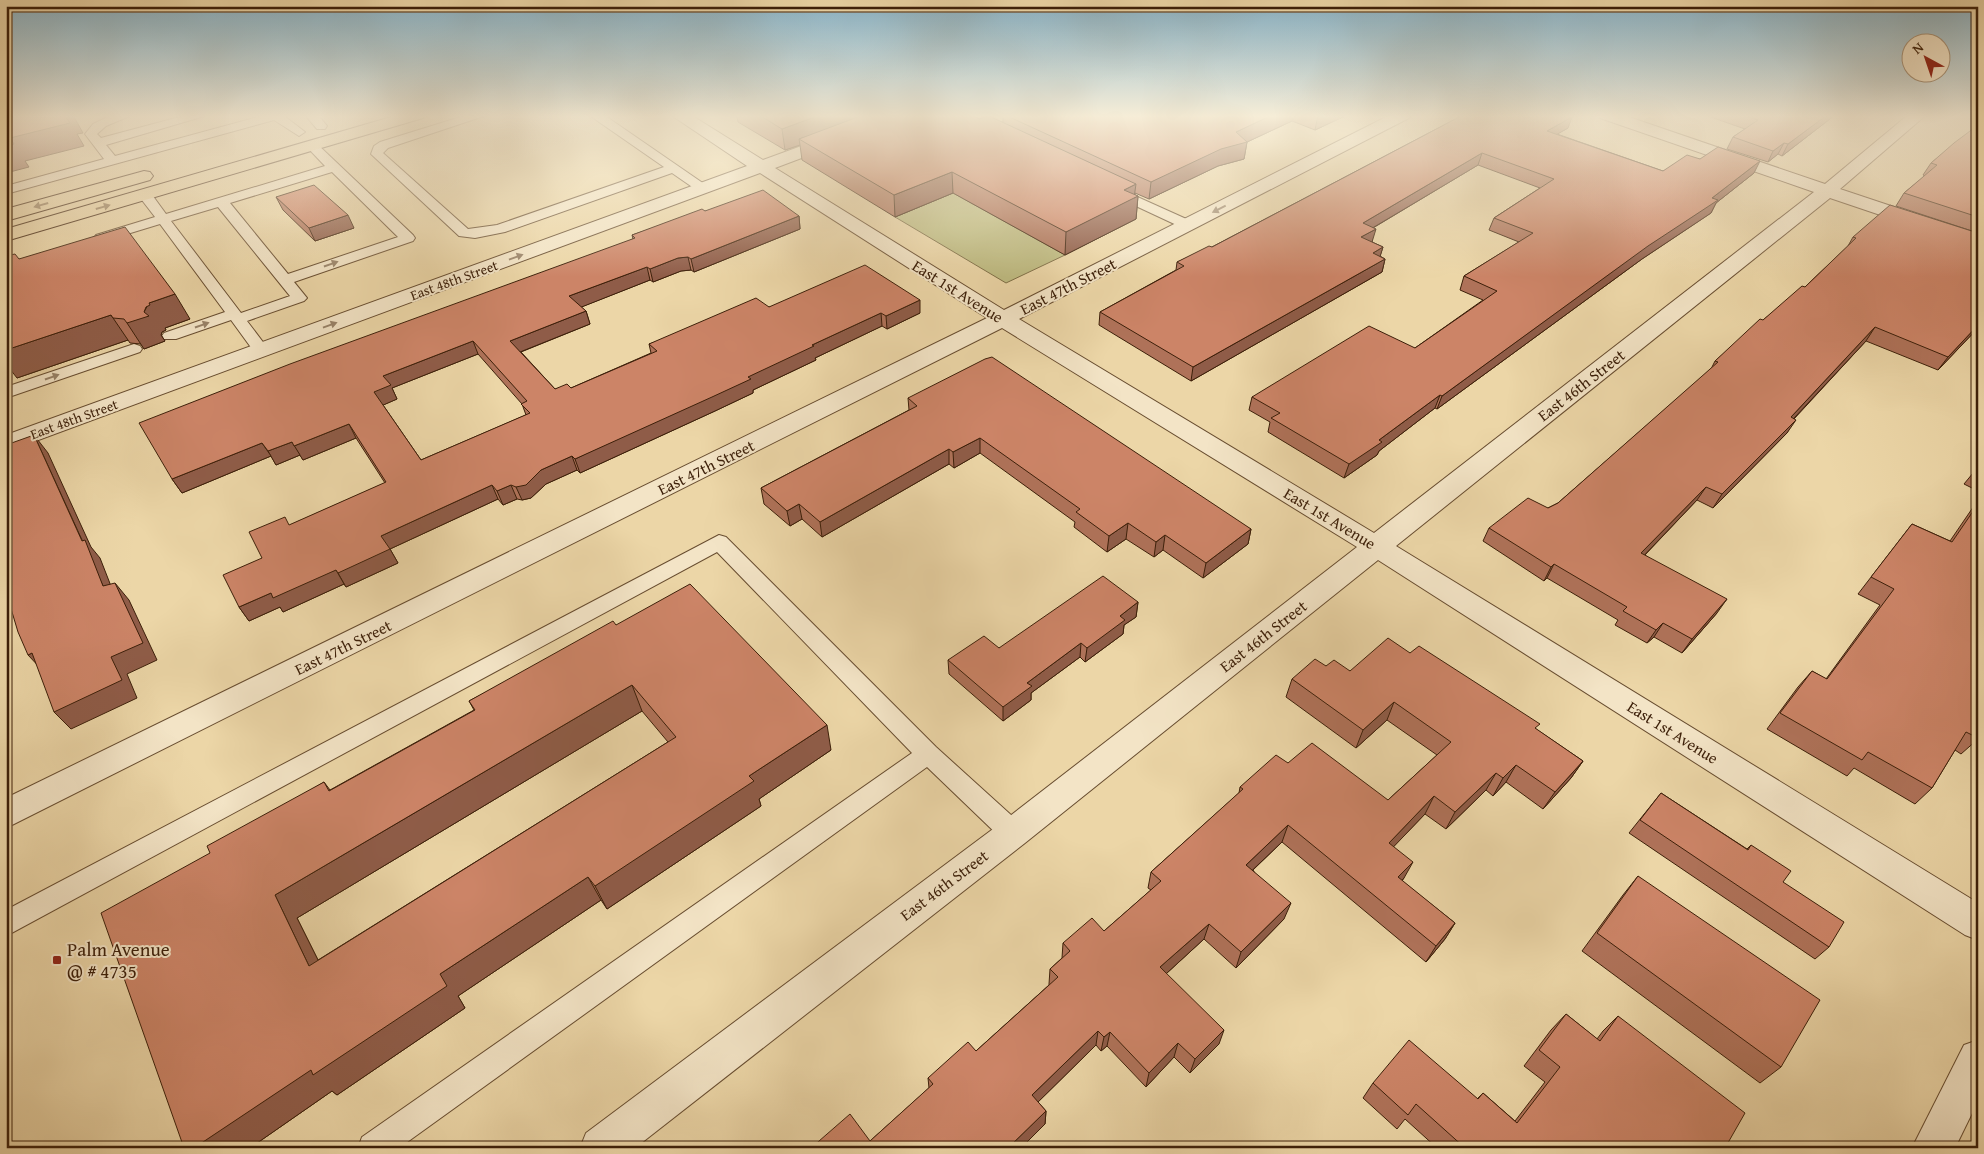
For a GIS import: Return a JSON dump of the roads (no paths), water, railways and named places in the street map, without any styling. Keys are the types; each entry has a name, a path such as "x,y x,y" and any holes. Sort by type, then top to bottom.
{"main road":[{"path":"6,235 234,169"},
{"path":"6,214 164,170"}],"street":[{"name":"East 48th Street","path":"6,444 756,169"},
{"name":"East 1st Avenue","path":"764,169 1002,319 1377,547 1978,923"},
{"name":"East 47th Street","path":"6,814 1002,319 1298,169"},
{"path":"1763,169 1978,242"},
{"name":"East 46th Street","path":"601,1148 1013,833 1854,169"},
{"path":"1933,1148 1978,1059"}],"lane":[{"path":"6,190 83,169"},
{"path":"90,242 328,169"},
{"path":"285,280 408,238 336,169"},
{"path":"393,169 464,233 475,234 500,229 672,169"},
{"path":"675,169 703,188"},
{"path":"1098,183 1188,225"},
{"path":"145,195 261,350"},
{"path":"170,336 299,298 221,202"},
{"path":"6,393 134,349"},
{"path":"6,924 720,542 928,754 1013,833"},
{"path":"373,1148 928,754"}],"place":[{"name":"Palm Avenue @ # 4735","path":"57,960"}]}
